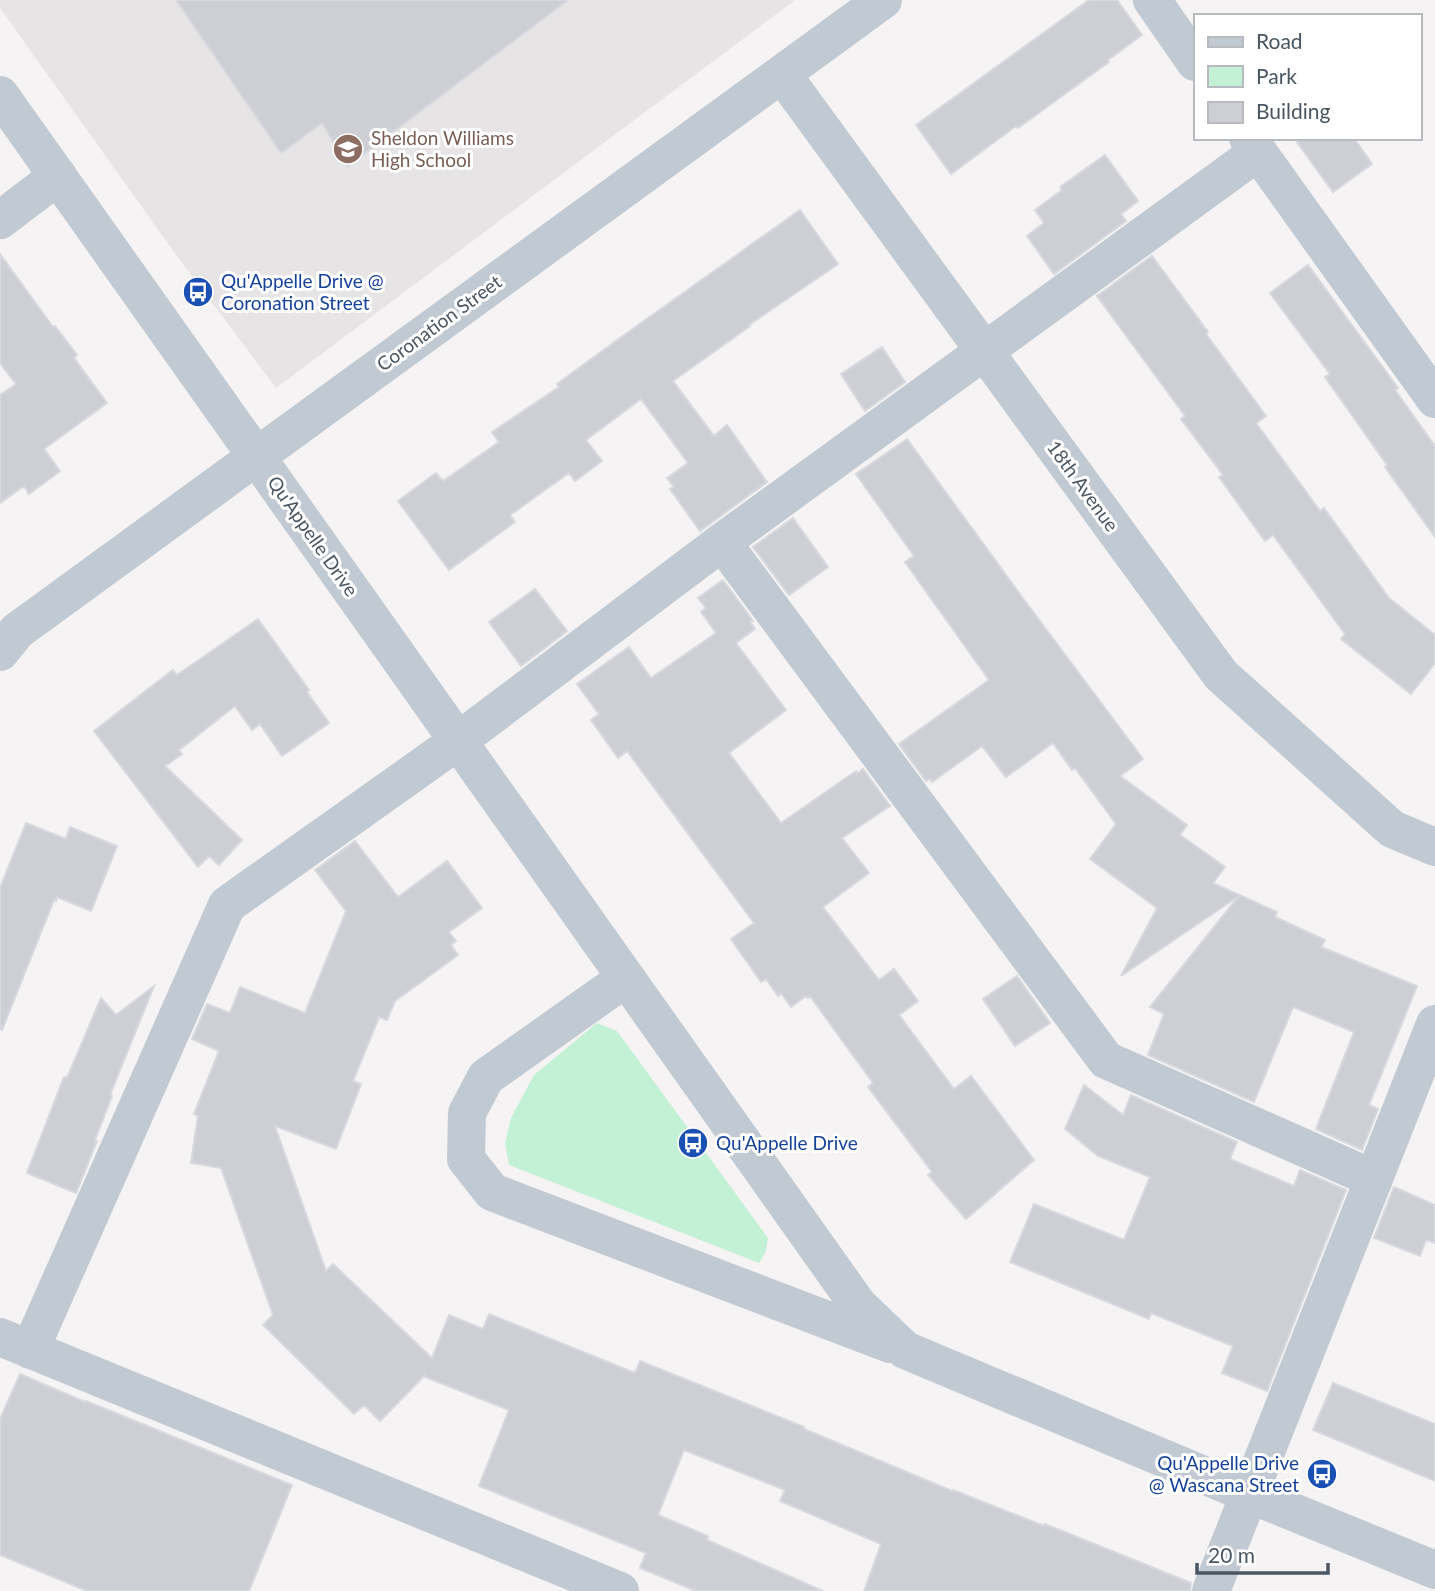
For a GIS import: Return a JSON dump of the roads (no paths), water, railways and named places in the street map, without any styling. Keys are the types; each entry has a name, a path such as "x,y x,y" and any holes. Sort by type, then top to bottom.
{"street":[{"name":"Coronation Street","path":"0,652 17,631 883,0"},
{"path":"1152,0 1194,61"},
{"name":"18th Avenue","path":"782,74 1221,675 1392,830 1435,847"},
{"name":"Qu'Appelle Drive","path":"0,95 858,1305 905,1350"},
{"path":"620,1591 15,1343 227,905 458,741 722,542 985,352 1253,145 1435,400"},
{"path":"0,220 58,176"},
{"path":"722,542 1106,1060 1374,1179"},
{"name":"Qu'Appelle Drive","path":"626,978 486,1077 467,1113 466,1158 492,1192 905,1350 1435,1570"},
{"path":"1211,1591 1435,1024"}],"place":[{"name":"Sheldon Williams High School","path":"348,149"},
{"name":"Qu'Appelle Drive @ Coronation Street","path":"198,292"},
{"name":"Qu'Appelle Drive","path":"693,1143"},
{"name":"Qu'Appelle Drive @ Wascana Street","path":"1322,1474"}]}
